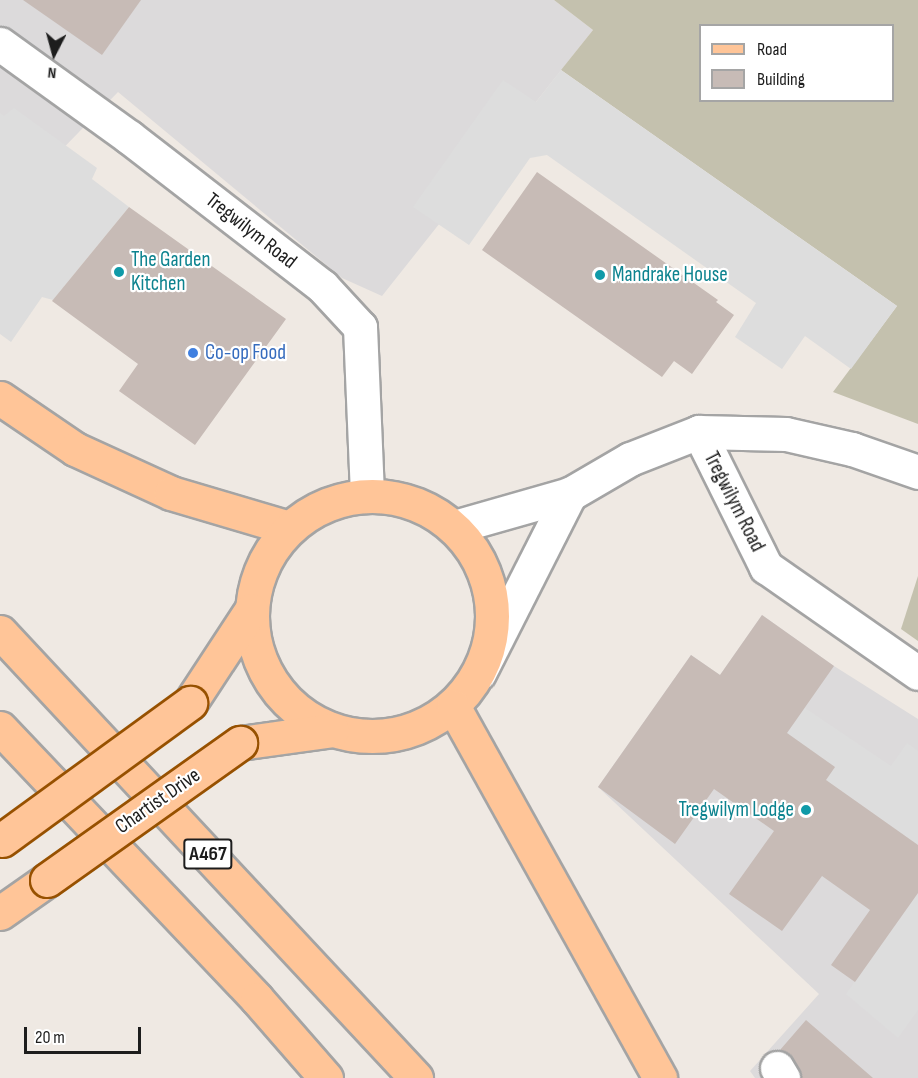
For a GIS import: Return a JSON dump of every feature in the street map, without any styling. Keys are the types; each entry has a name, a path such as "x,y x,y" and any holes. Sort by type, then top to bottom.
{"main road":[{"path":"0,398 75,448 171,494 288,528"},
{"name":"Chartist Drive","path":"367,495 393,496 432,511 454,526 464,537 489,584 492,636 479,673 453,706 410,730 368,737 332,730 295,709 267,675 253,636 251,610 260,569 288,528 332,501 367,495"},
{"name":"Chartist Drive","path":"1,840 190,703 251,610"},
{"name":"A467","path":"0,632 416,1078"},
{"path":"453,706 660,1078"},
{"path":"0,728 257,999 326,1078"},
{"name":"Chartist Drive","path":"0,913 240,743 332,730"}],"street":[{"name":"Tregwilym Road","path":"0,44 129,137 313,278 360,327 367,495"},
{"name":"Tregwilym Road","path":"454,526 570,494 630,459 699,432 766,567 918,673"},
{"path":"699,432 786,434 852,448 918,472"},
{"path":"479,673 570,494"}],"shaded area":[{"path":"0,0 554,0 593,30 382,296 342,278 118,92 0,213"},
{"path":"554,0 918,0 918,424 833,392 897,306 561,70 593,30"},
{"path":"561,70 897,306 851,369 805,336 782,369 735,337 756,303 547,155 530,158 469,245 413,207 503,80 536,102"},
{"path":"14,108 97,168 92,179 129,207 53,300 42,297 11,342 0,334 0,113 4,116"},
{"path":"918,576 918,641 901,629"},
{"path":"762,615 834,666 918,719 918,1078 755,1078 750,1071 819,994 598,787 691,655 720,675"},
{"path":"805,708 891,766 907,743 918,751 918,845 826,780 835,767 787,733"},
{"path":"918,893 918,1010 898,1038 846,994"}],"building":[{"path":"23,0 141,0 102,55"},
{"name":"Mandrake House","path":"537,172 718,300 716,302 734,315 692,374 674,361 662,377 482,250"},
{"name":"Co-op Food","path":"129,207 286,319 195,445 119,391 138,364 52,301"},
{"name":"Tregwilym Lodge","path":"762,615 834,666 787,733 835,767 826,780 918,845 918,893 855,982 831,965 870,910 822,876 782,931 729,894 774,831 714,789 675,844 598,787 691,655 720,675"},
{"path":"806,1020 873,1078 802,1078 793,1058 780,1050"}],"place":[{"name":"The Garden Kitchen","path":"119,272"},
{"name":"Mandrake House","path":"600,275"},
{"name":"Co-op Food","path":"193,353"},
{"name":"Tregwilym Lodge","path":"806,810"}]}
